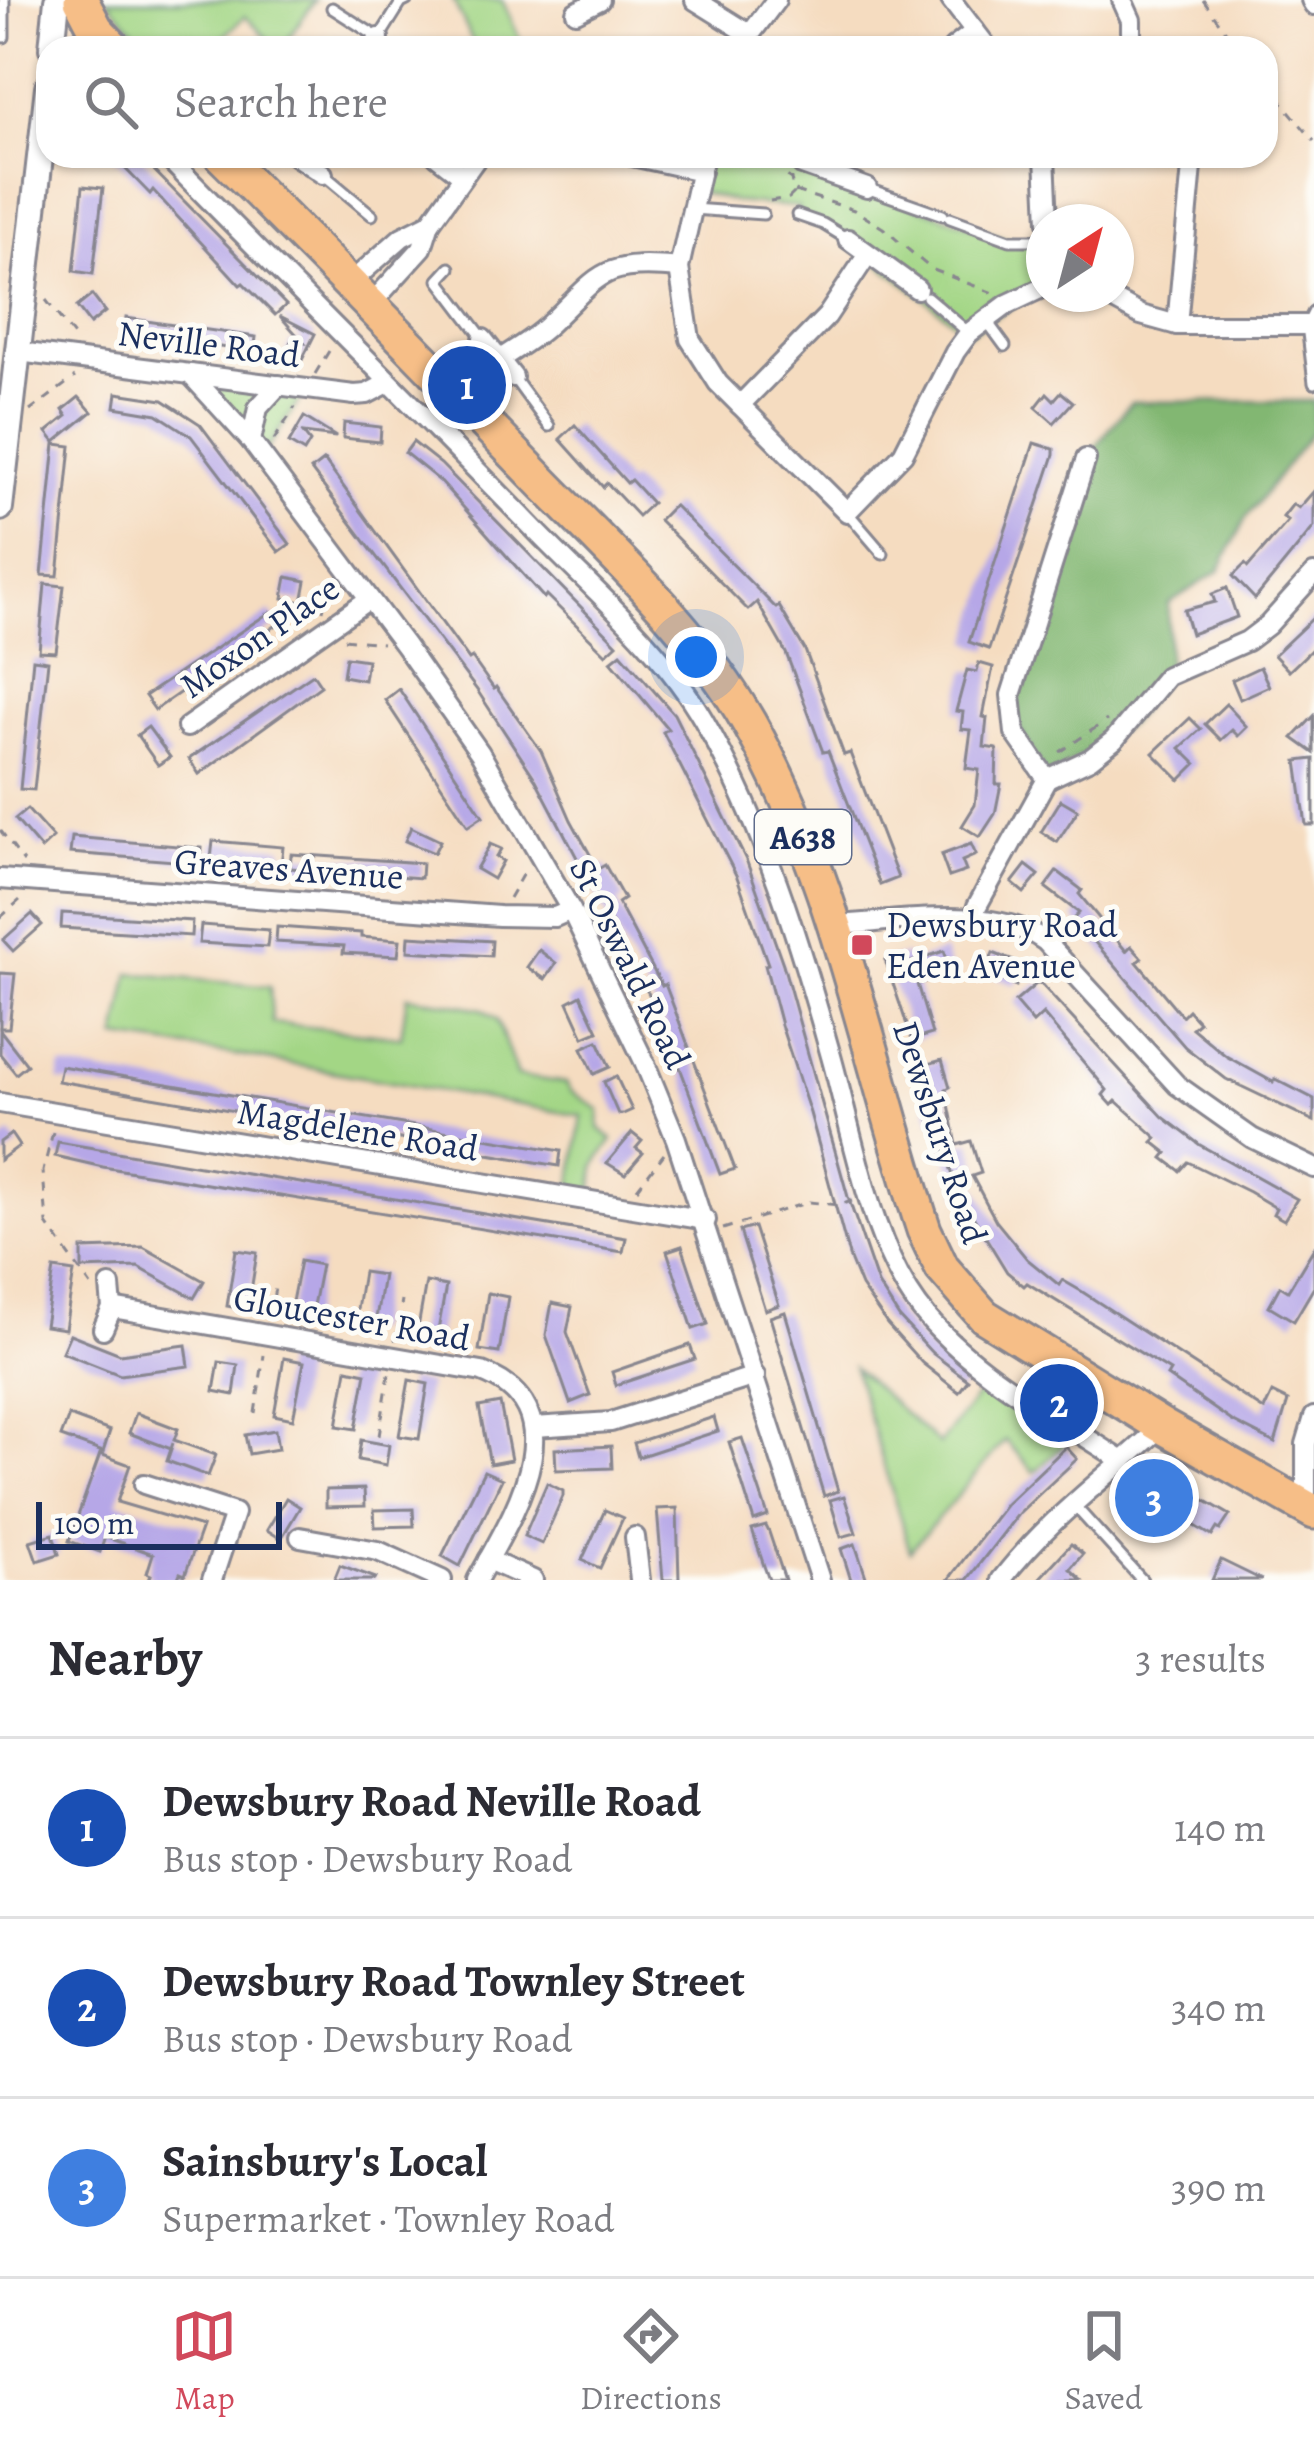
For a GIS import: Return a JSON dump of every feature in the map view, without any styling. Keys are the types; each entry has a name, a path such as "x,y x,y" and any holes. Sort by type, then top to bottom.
{"highway":[{"name":"Dewsbury Road","path":"234,168 642,586 717,673 794,814 836,925 912,1195 942,1268 984,1316 1310,1510"}],"street":[{"path":"54,36 58,0"},
{"path":"576,12 601,0"},
{"path":"694,0 739,36"},
{"path":"747,36 776,0"},
{"path":"951,0 979,36"},
{"path":"1122,0 1131,20 1131,36"},
{"path":"969,36 975,31"},
{"path":"0,508 7,388 19,352 39,168"},
{"path":"178,168 651,649 703,719 777,883 818,1006 882,1237 901,1278 948,1339 1124,1462"},
{"path":"314,168 322,173"},
{"path":"453,168 463,176"},
{"path":"361,293 422,248 430,223 469,168"},
{"path":"702,168 679,268 690,339 718,382 847,512 903,454 969,333 1026,296"},
{"path":"812,168 863,187"},
{"path":"837,176 840,168"},
{"path":"1046,168 1047,204"},
{"path":"1177,325 1192,168"},
{"path":"361,293 402,237 430,223"},
{"path":"848,239 922,293"},
{"path":"740,405 827,316 868,254"},
{"path":"499,360 544,328 587,284 617,267 679,268"},
{"path":"1134,311 1177,325 1310,318"},
{"path":"483,339 513,377"},
{"name":"Neville Road","path":"19,352 354,395 388,383"},
{"name":"St Oswald Road","path":"190,374 251,441 480,753 571,910 676,1138 820,1580"},
{"path":"251,441 258,408 279,385"},
{"path":"1042,774 1015,733 1011,695 1086,459"},
{"path":"973,920 1042,774 1090,759 1114,740 1167,676 1247,641 1314,574"},
{"name":"Moxon Place","path":"187,727 369,599"},
{"name":"Greaves Avenue","path":"0,879 499,916 555,917 571,910"},
{"path":"836,925 973,920 1000,921 1031,930 1177,1085 1252,1138 1314,1168"},
{"name":"Magdelene Road","path":"0,1102 624,1206 708,1227"},
{"path":"103,1329 112,1308 110,1286"},
{"name":"Gloucester Road","path":"112,1308 482,1372 513,1388 534,1427"},
{"path":"477,1580 531,1463 534,1427 610,1422 755,1376"},
{"path":"1310,1510 1306,1444 1314,1417"},
{"path":"1001,1580 1072,1504 1162,1426"},
{"path":"144,1484 234,1513 212,1580"},
{"path":"300,1537 378,1552 442,1580"},
{"path":"635,1537 640,1580"},
{"path":"488,1560 533,1580"}],"lane":[{"path":"4,0 4,37"},
{"path":"380,36 407,0"},
{"path":"332,8 367,36"},
{"path":"322,173 372,215"},
{"path":"863,187 1010,240 1026,240"},
{"path":"692,209 763,214"},
{"path":"797,215 848,239"},
{"path":"450,268 439,280 483,339"},
{"path":"922,293 969,333"},
{"path":"1310,318 1314,383"},
{"path":"986,320 1005,346"},
{"path":"513,377 549,426"},
{"path":"847,512 883,554"},
{"path":"1072,1504 1142,1580"}],"path":[{"path":"1203,0 1229,36"},
{"path":"1278,98 1314,142"},
{"path":"770,168 791,179 795,191"},
{"path":"848,239 863,187"},
{"path":"767,202 789,198 795,191"},
{"path":"795,191 854,209 931,269 999,295 1008,304"},
{"path":"1042,774 1114,716"},
{"path":"499,916 538,848"},
{"path":"58,1113 43,1171 47,1224 88,1286 110,1286"},
{"path":"624,1206 676,1138"},
{"path":"708,1227 809,1202 839,1205 871,1197"}],"green space":[{"path":"106,0 315,0 290,36 265,36 245,16 224,36 140,36"},
{"path":"453,0 502,0 518,36 470,36"},
{"path":"701,168 809,168 1010,240 1026,240 1026,298 969,333 848,239 797,215 798,207 735,202 696,191"},
{"path":"190,374 307,389 262,457"},
{"path":"1314,401 1314,429 1246,518 1219,571 1169,603 1167,676 1129,724 1047,779 1011,713 1086,459 1131,402"},
{"path":"130,973 270,987 272,1023 401,1037 407,996 482,1009 497,1020 517,1076 566,1083 600,1110 599,1128 613,1140 595,1165 592,1200 570,1197 582,1116 117,1038"},
{"path":"854,1368 939,1444 987,1383 1068,1441 1034,1472 1005,1440 910,1551"}],"building":[{"path":"125,168 152,168 286,305 275,315 240,285 153,190 150,194"},
{"path":"83,186 103,188 93,274 74,271"},
{"path":"92,295 105,312 90,324 77,307"},
{"path":"280,316 315,334 302,360 286,352 291,341 304,343"},
{"path":"126,318 256,337 254,352 124,333"},
{"path":"1061,392 1073,402 1054,423 1036,407 1047,393 1054,400"},
{"path":"117,393 163,400 200,424 290,544 279,552 191,436 157,414 115,407"},
{"path":"79,397 92,412 55,442 47,432 67,416 63,410"},
{"path":"304,417 336,437 303,433 310,442 304,452 289,443"},
{"path":"344,423 381,427 380,442 343,438"},
{"path":"575,425 627,483 631,480 652,503 638,516 607,483 603,487 560,439"},
{"path":"413,442 441,464 617,644 606,654 546,595 544,598 440,481 405,453"},
{"path":"1034,443 1054,449 1054,455 989,649 969,642"},
{"path":"55,444 71,446 58,576 42,575"},
{"path":"324,460 541,751 571,820 598,869 605,865 624,899 618,903 662,986 665,984 735,1169 720,1174 661,1017 536,780 477,690 311,470"},
{"path":"1314,491 1314,527 1255,599 1233,576 1245,564 1248,567 1288,521 1283,517 1293,504 1299,508"},
{"path":"674,505 779,606 805,650 898,878 880,885 786,653 757,602 748,610 659,520"},
{"path":"287,577 306,581 302,602 283,598"},
{"path":"45,584 64,586 56,652 39,651"},
{"path":"1227,588 1237,617 1191,634 1184,610 1215,602 1212,594"},
{"path":"270,612 278,624 155,710 145,696"},
{"path":"1314,617 1314,647 1289,671 1274,655"},
{"path":"621,653 674,714 747,862 783,964 848,1197 878,1284 899,1317 932,1353 968,1380 959,1392 922,1363 861,1286 781,1025 768,964 737,877 663,732 668,729 611,661"},
{"path":"346,657 367,660 364,680 343,676"},
{"path":"33,659 48,661 34,790 20,789"},
{"path":"979,663 993,667 983,717 987,718 984,747 997,749 996,784 1001,784 995,814 980,837 962,826 975,805 979,770 966,768 971,730 961,729 963,712 956,711 967,670 977,672"},
{"path":"1260,667 1269,686 1240,699 1232,680"},
{"path":"313,674 321,686 199,774 189,759"},
{"path":"399,689 483,816 468,826 385,700"},
{"path":"1226,704 1247,727 1238,736 1232,730 1221,740 1205,724"},
{"path":"1314,716 1314,753 1293,738"},
{"path":"1190,718 1201,729 1180,748 1196,764 1180,780 1153,753"},
{"path":"148,727 170,757 158,765 137,735"},
{"path":"1314,759 1314,825 1306,825 1297,761"},
{"path":"1061,800 1078,810 1057,842 1041,832"},
{"path":"27,809 53,838 41,849 15,819"},
{"path":"411,827 440,841 434,853 405,841"},
{"path":"72,837 202,848 201,863 70,853"},
{"path":"213,841 283,847 281,865 211,859"},
{"path":"490,844 501,849 496,857 503,861 493,879 476,869"},
{"path":"971,844 976,855 962,861 966,871 949,877 941,855"},
{"path":"291,854 422,863 421,878 290,868"},
{"path":"1026,865 1039,875 1024,893 1012,883"},
{"path":"1057,871 1082,890 1079,894 1126,951 1131,946 1142,958 1137,962 1182,1016 1188,1010 1199,1022 1192,1028 1226,1056 1314,1099 1314,1121 1226,1079 1185,1047 1074,918 1079,913 1045,887"},
{"path":"62,913 192,921 191,936 61,928"},
{"path":"32,914 42,925 13,951 3,940"},
{"path":"201,925 269,930 267,947 199,943"},
{"path":"277,927 400,940 398,956 343,953 344,946 276,942"},
{"path":"409,936 492,941 491,956 408,951"},
{"path":"539,950 556,963 545,979 527,967"},
{"path":"944,951 952,974 917,984 932,1034 912,1040 885,960 906,955 908,963"},
{"path":"993,953 1021,964 1016,986 985,973"},
{"path":"0,973 15,974 9,1028 0,1028"},
{"path":"1041,984 1163,1117 1200,1145 1297,1199 1284,1220 1273,1214 1276,1208 1249,1192 1188,1162 1180,1171 1163,1158 1167,1153 1153,1142 1157,1138 1116,1101 1112,1105 1103,1095 1107,1090 1043,1014 1033,1023 1015,1002"},
{"path":"581,995 598,1031 584,1037 568,1002"},
{"path":"0,1030 27,1065 16,1074 0,1054"},
{"path":"598,1041 610,1067 594,1074 582,1048"},
{"path":"942,1060 957,1145 971,1141 981,1173 972,1176 996,1221 1027,1259 1059,1285 1062,1280 1081,1291 1264,1410 1272,1393 1288,1401 1275,1443 1232,1421 1167,1376 1170,1371 1007,1272 958,1192 936,1121 931,1122 920,1066"},
{"path":"61,1066 561,1151 559,1166 58,1081"},
{"path":"616,1076 632,1110 623,1114 618,1114 604,1082"},
{"path":"632,1133 642,1141 636,1148 643,1153 625,1174 607,1163"},
{"path":"11,1134 19,1146 0,1160 0,1142"},
{"path":"58,1142 626,1238 623,1252 103,1167 55,1156"},
{"path":"754,1227 779,1305 765,1310 740,1231"},
{"path":"682,1246 708,1324 693,1329 667,1251"},
{"path":"143,1247 204,1281 194,1298 138,1267 82,1269 82,1249"},
{"path":"1314,1248 1314,1287 1294,1321 1269,1306 1280,1286 1288,1291"},
{"path":"236,1250 257,1253 248,1310 227,1306"},
{"path":"300,1261 321,1265 310,1321 289,1317"},
{"path":"54,1269 74,1272 65,1329 45,1326"},
{"path":"363,1272 383,1275 374,1331 354,1328"},
{"path":"426,1282 446,1286 436,1342 416,1339"},
{"path":"488,1293 508,1297 499,1353 479,1350"},
{"path":"552,1303 572,1307 567,1332 590,1395 570,1403 546,1335"},
{"path":"785,1312 838,1491 824,1496 770,1317"},
{"path":"70,1334 120,1354 186,1345 189,1366 120,1375 62,1352"},
{"path":"690,1345 695,1359 616,1385 612,1372"},
{"path":"284,1358 304,1362 293,1419 274,1415"},
{"path":"219,1362 238,1365 234,1395 214,1391"},
{"path":"347,1369 366,1373 356,1429 337,1426"},
{"path":"409,1380 428,1384 419,1439 399,1436"},
{"path":"500,1403 511,1460 490,1464 479,1407"},
{"path":"136,1413 178,1429 174,1440 216,1455 208,1476 167,1461 171,1449 129,1433"},
{"path":"69,1416 110,1431 103,1452 61,1437"},
{"path":"714,1417 718,1431 638,1457 634,1443"},
{"path":"275,1430 278,1449 249,1454 245,1435"},
{"path":"742,1438 768,1516 754,1521 729,1442"},
{"path":"361,1440 389,1445 386,1465 358,1460"},
{"path":"611,1446 612,1468 556,1470 555,1449"},
{"path":"1066,1447 1077,1459 1019,1513 967,1580 948,1580 1006,1504"},
{"path":"100,1454 130,1465 117,1502 202,1527 185,1575 180,1573 177,1580 149,1580 153,1554 105,1537 100,1552 69,1541"},
{"path":"484,1471 502,1479 460,1566 442,1556"},
{"path":"1155,1471 1230,1515 1220,1530 1212,1536 1192,1524 1187,1518 1190,1514 1167,1501 1146,1537 1124,1524"},
{"path":"547,1483 563,1491 563,1496 542,1544 524,1536"},
{"path":"364,1489 365,1506 326,1507 326,1490"},
{"path":"844,1496 856,1533 841,1537 830,1500"},
{"path":"286,1498 300,1507 281,1539 267,1530"},
{"path":"677,1508 679,1580 663,1580 657,1509"},
{"path":"413,1509 414,1526 375,1527 374,1510"},
{"path":"605,1510 623,1518 600,1568 582,1560"},
{"path":"766,1526 785,1580 769,1580 764,1566 752,1530"},
{"path":"53,1534 59,1554 37,1561 30,1541"},
{"path":"855,1544 867,1580 851,1580 841,1549"},
{"path":"1071,1544 1083,1554 1070,1569 1082,1580 1038,1580"},
{"path":"1221,1560 1262,1580 1212,1580"},
{"path":"340,1565 376,1578 334,1580"}],"place":[{"name":"Dewsbury Road Neville Road","path":"467,385"},
{"name":"Dewsbury Road Eden Avenue","path":"862,945"},
{"name":"Dewsbury Road Townley Street","path":"1059,1403"},
{"name":"Sainsbury's Local","path":"1154,1498"}]}
